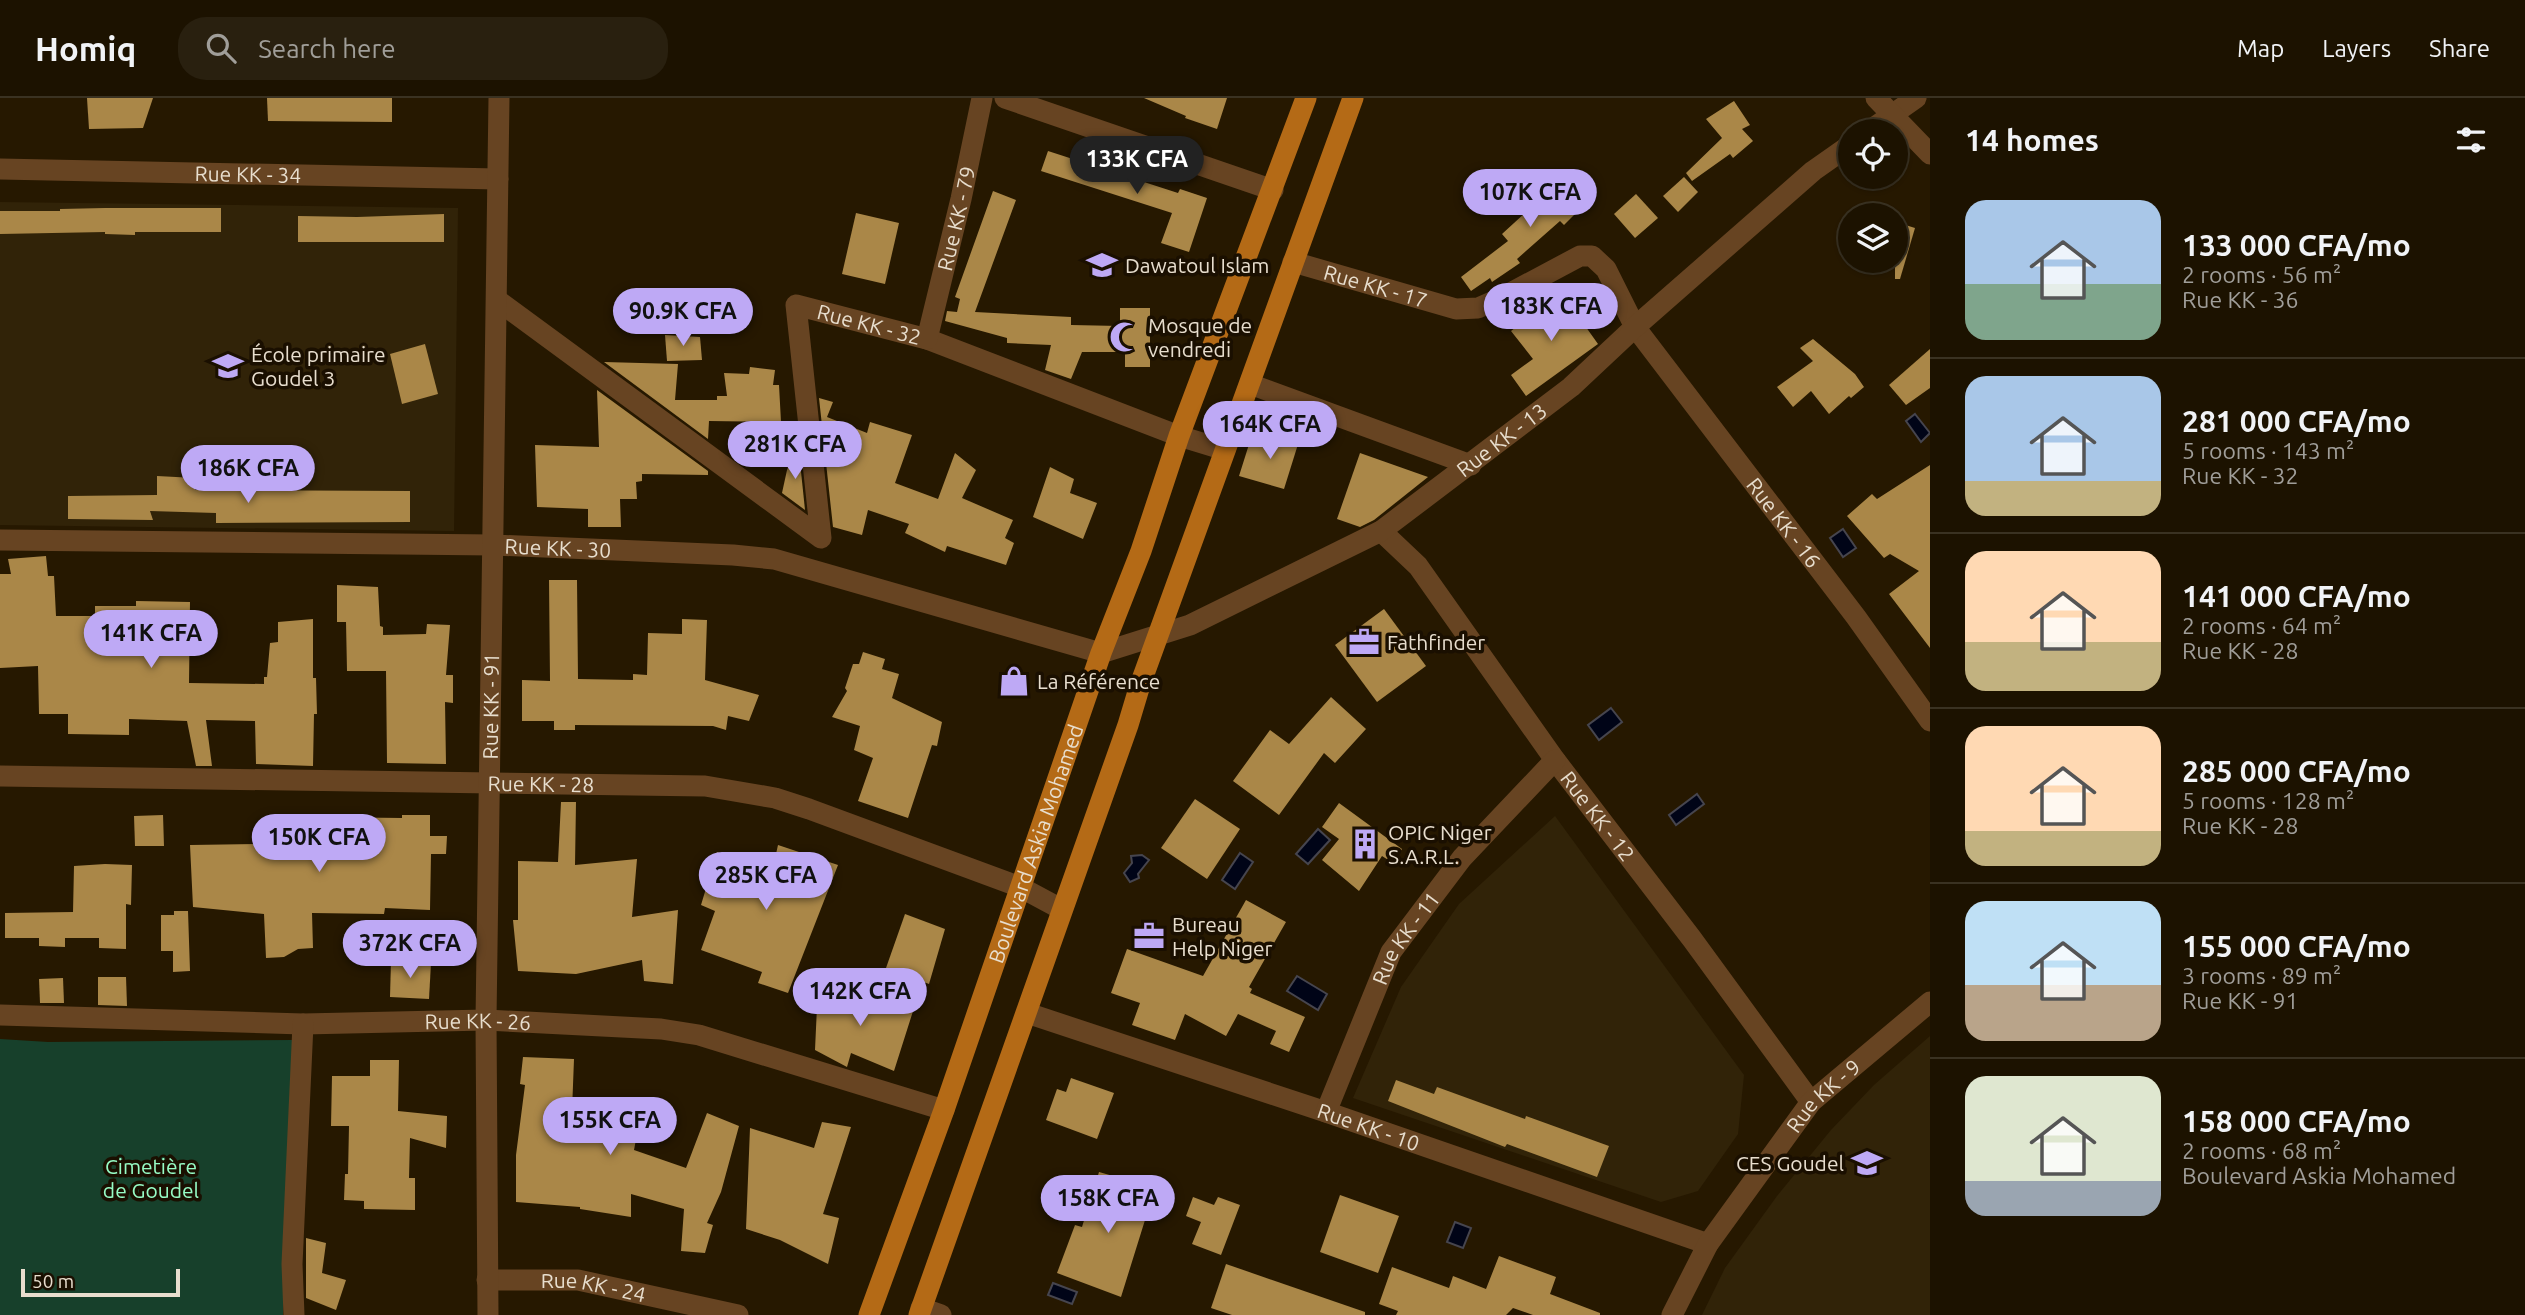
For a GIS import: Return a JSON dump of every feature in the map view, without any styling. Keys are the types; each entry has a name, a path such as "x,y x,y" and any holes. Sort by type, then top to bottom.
{"main road":[{"name":"Boulevard Askia Mohamed","path":"869,1315 944,1110 1101,653 1141,551 1179,436 1307,98"},
{"path":"927,1313 1061,909 1353,98"}],"street":[{"name":"Rue KK - 91","path":"488,1315 486,1020 499,98"},
{"name":"Rue KK - 79","path":"927,339 982,98"},
{"path":"1004,98 1273,190"},
{"path":"1876,98 1930,154"},
{"path":"1885,119 1916,98"},
{"name":"Rue KK - 13","path":"1101,653 1190,625 1381,531 1571,387 1635,327 1813,171 1838,153"},
{"name":"Rue KK - 34","path":"0,169 498,179"},
{"name":"Rue KK - 17","path":"1293,262 1456,309 1478,308 1580,256 1592,256 1606,269"},
{"name":"Rue KK - 16","path":"1606,269 1635,327 1856,617 1930,721"},
{"name":"Rue KK - 32","path":"497,300 821,538 796,305 927,339 1179,436 1225,450"},
{"path":"1250,384 1471,465"},
{"name":"Rue KK - 12","path":"1381,531 1418,566 1555,760 1692,939 1811,1102"},
{"name":"Rue KK - 30","path":"0,540 494,545 720,554 774,559 1101,653"},
{"name":"Rue KK - 11","path":"1326,1112 1391,952 1462,858 1555,760"},
{"name":"Rue KK - 28","path":"0,776 705,786 744,792 809,809 1020,887 1061,909"},
{"name":"Rue KK - 9","path":"1672,1315 1709,1244 1811,1102 1930,1002"},
{"name":"Rue KK - 10","path":"1027,1013 1326,1112 1709,1244"},
{"name":"Rue KK - 26","path":"0,1015 303,1024 486,1020 661,1028 699,1034 944,1110"},
{"path":"293,1315 292,1264 303,1024"},
{"name":"Rue KK - 24","path":"487,1280 578,1280 738,1315"}],"shaded area":[{"name":"École primaire Goudel 3","path":"0,202 458,208 454,531 0,525"},
{"path":"1555,816 1744,1075 1738,1134 1698,1191 1661,1202 1353,1098 1401,987 1459,904"},
{"name":"CES Goudel","path":"1930,1036 1930,1315 1702,1315 1725,1268 1777,1196 1831,1130 1874,1085"}],"green space":[{"name":"Cimetière de Goudel","path":"0,1039 48,1042 294,1040 283,1315 0,1315"}],"water":[{"path":"1915,414 1930,433 1921,442 1906,421"},
{"path":"1843,529 1856,548 1843,557 1830,538"},
{"path":"1611,708 1622,722 1599,740 1588,725"},
{"path":"1697,794 1704,804 1676,825 1669,815"},
{"path":"1318,829 1330,840 1308,864 1296,854"},
{"path":"1240,853 1253,862 1235,889 1222,880"},
{"path":"1142,855 1149,860 1138,874 1139,878 1130,882 1124,873 1132,863 1131,856"},
{"path":"1297,976 1327,994 1318,1010 1287,991"},
{"path":"1455,1222 1471,1228 1463,1248 1447,1242"},
{"path":"1053,1283 1077,1292 1072,1304 1048,1295"}],"building":[{"path":"87,98 153,98 143,128 89,129"},
{"path":"267,98 392,98 392,122 268,121"},
{"path":"1144,98 1227,98 1217,129 1185,118 1186,116"},
{"path":"1734,101 1750,125 1742,129 1753,141 1733,158 1730,154 1692,181 1686,173 1722,138 1706,119"},
{"path":"1048,151 1178,193 1180,189 1207,198 1189,252 1161,243 1172,213 1041,171"},
{"path":"1560,171 1589,200 1564,225 1560,221 1517,259 1520,263 1492,282 1490,278 1471,291 1461,277 1508,241 1502,234 1539,200 1535,196"},
{"path":"1684,177 1698,192 1678,212 1663,196"},
{"path":"993,191 1016,200 975,312 1071,317 1071,325 1120,326 1120,308 1150,308 1150,367 1125,367 1125,352 1082,352 1071,379 1045,370 1051,345 1007,343 1007,338 945,321 947,311 957,312 960,299 955,297"},
{"path":"1636,194 1658,218 1635,238 1614,214"},
{"path":"221,208 221,232 135,232 135,235 105,232 0,234 0,211"},
{"path":"856,213 899,223 885,284 842,274"},
{"path":"444,214 444,242 298,242 298,216"},
{"path":"1908,226 1915,228 1908,252"},
{"path":"1895,273 1902,273 1900,279 1895,279"},
{"path":"1561,292 1598,344 1526,396 1511,375 1533,359 1511,331"},
{"path":"665,335 700,337 702,360 667,361"},
{"path":"1813,339 1855,374 1864,387 1829,414 1811,391 1793,407 1777,387 1813,361 1800,348"},
{"path":"425,344 438,394 402,404 390,354"},
{"path":"1930,349 1930,388 1906,405 1889,385"},
{"path":"604,362 678,364 675,400 717,400 717,396 727,396 724,373 749,374 750,367 775,370 773,385 779,385 781,422 709,421 708,439"},
{"path":"597,390 708,471 708,475 642,474 642,481 636,482 637,499 620,499 621,527 588,527 588,509 537,507 535,445 599,447"},
{"path":"819,398 833,402 827,417 867,433 870,422 912,435 895,483 938,499 955,453 976,470 962,498 1013,520 1005,538 1014,543 1006,565 947,546 945,552 905,533 909,524 868,510 862,535 833,527"},
{"path":"1280,435 1299,441 1284,489 1239,476 1251,438 1276,445"},
{"path":"798,443 805,510 782,493 787,470"},
{"path":"1360,453 1428,477 1374,520 1360,527 1337,519"},
{"path":"1930,465 1930,648 1889,594 1919,571 1890,554 1884,558 1847,516 1872,494 1877,499"},
{"path":"1050,467 1074,479 1070,493 1097,503 1083,539 1033,517"},
{"path":"157,476 195,478 195,490 410,491 410,522 216,523 216,513 150,511 153,520 68,519 68,496 157,495"},
{"path":"46,556 48,576 54,576 56,616 95,616 95,606 136,606 136,601 190,602 189,683 264,684 270,643 278,642 278,622 313,619 313,678 316,678 317,714 314,714 313,766 256,764 255,721 206,720 212,766 196,766 187,721 129,719 129,735 68,734 68,714 39,714 38,666 0,668 0,574 11,574 8,559"},
{"path":"549,580 577,580 578,679 633,680 633,674 647,675 648,633 682,634 682,619 707,620 705,680 759,695 749,721 728,716 726,730 713,726 575,725 575,730 554,730 554,721 522,721 522,680 550,681"},
{"path":"337,585 378,587 383,635 426,634 427,624 450,625 446,675 453,675 453,703 445,702 446,764 387,763 386,671 347,671 346,622 337,622"},
{"path":"1384,609 1426,666 1377,702 1335,645"},
{"path":"863,652 885,659 882,669 899,674 892,698 942,722 937,746 932,745 908,818 858,801 873,758 854,750 860,726 832,717 847,691 845,688 853,664 859,664"},
{"path":"1331,697 1366,729 1335,763 1324,753 1279,815 1233,781 1270,730 1289,744"},
{"path":"1195,799 1240,829 1207,879 1161,848"},
{"path":"561,802 576,802 575,865 637,859 632,917 678,910 673,984 644,981 642,960 576,974 518,971 513,920 518,920 518,861 558,862"},
{"name":"OPIC Niger S.A.R.L.","path":"1339,803 1402,849 1393,863 1382,856 1359,891 1322,860 1339,839 1322,827"},
{"path":"163,815 164,846 135,846 134,816"},
{"path":"402,815 430,815 430,836 447,836 446,854 431,854 430,910 385,908 384,914 312,913 313,948 298,949 284,957 266,958 264,914 193,907 190,845 256,844 257,828 322,836 322,817 402,818"},
{"path":"778,845 838,865 788,993 758,983 762,972 701,950 715,911 701,905 717,852 772,872"},
{"path":"132,865 131,905 126,904 126,949 99,948 99,938 65,938 65,947 39,946 39,938 5,938 5,913 73,912 74,866"},
{"path":"1246,900 1286,922 1249,987 1252,989 1250,993 1305,1017 1289,1052 1270,1044 1276,1031 1238,1014 1226,1036 1185,1014 1175,1040 1132,1025 1140,1003 1111,993 1127,949 1203,976"},
{"path":"174,911 188,911 190,971 173,972 173,951 161,951 161,915 174,915"},
{"path":"905,914 945,929 929,984 886,968"},
{"path":"391,961 431,963 429,999 390,997"},
{"path":"98,977 126,977 127,1006 98,1005"},
{"path":"63,978 64,1003 40,1003 39,979"},
{"path":"818,985 873,1000 874,996 914,1008 894,1071 851,1053 847,1067 815,1050"},
{"path":"523,1057 574,1059 572,1111 641,1113 634,1150 686,1168 707,1113 739,1126 721,1192 707,1223 713,1225 705,1253 681,1251 684,1209 631,1194 631,1217 580,1207 516,1202 516,1155 525,1085 520,1084"},
{"path":"370,1060 399,1060 398,1111 447,1116 446,1148 410,1138 409,1178 415,1178 415,1210 364,1209 364,1201 344,1200 345,1174 348,1174 349,1126 331,1126 332,1076 370,1076"},
{"path":"1071,1078 1114,1093 1097,1139 1046,1120 1057,1089 1066,1092"},
{"path":"1396,1080 1434,1094 1437,1087 1609,1146 1597,1177 1507,1144 1505,1147 1388,1101"},
{"path":"822,1122 851,1127 823,1214 839,1218 828,1264 780,1240 746,1229 750,1128 814,1148"},
{"path":"1099,1172 1155,1188 1121,1297 1057,1273 1075,1225 1082,1227"},
{"path":"1340,1195 1399,1216 1378,1273 1320,1252"},
{"path":"1193,1197 1214,1205 1218,1197 1240,1205 1221,1255 1192,1244 1201,1222 1186,1216"},
{"path":"306,1238 326,1243 322,1273 346,1280 336,1310 306,1298"},
{"path":"1499,1256 1556,1277 1550,1294 1600,1315 1533,1315 1513,1308 1506,1315 1396,1315 1398,1311 1379,1304 1392,1267 1449,1288 1453,1276 1486,1289"},
{"path":"1226,1264 1365,1312 1365,1315 1232,1315 1211,1308"}],"place":[{"name":"Dawatoul Islam","path":"1102,265"},
{"name":"Mosque de vendredi","path":"1125,337"},
{"name":"École primaire Goudel 3","path":"228,366"},
{"name":"Fathfinder","path":"1364,642"},
{"name":"La Référence","path":"1014,681"},
{"name":"OPIC Niger S.A.R.L.","path":"1365,844"},
{"name":"Bureau Help Niger","path":"1149,936"},
{"name":"CES Goudel","path":"1867,1163"}]}
